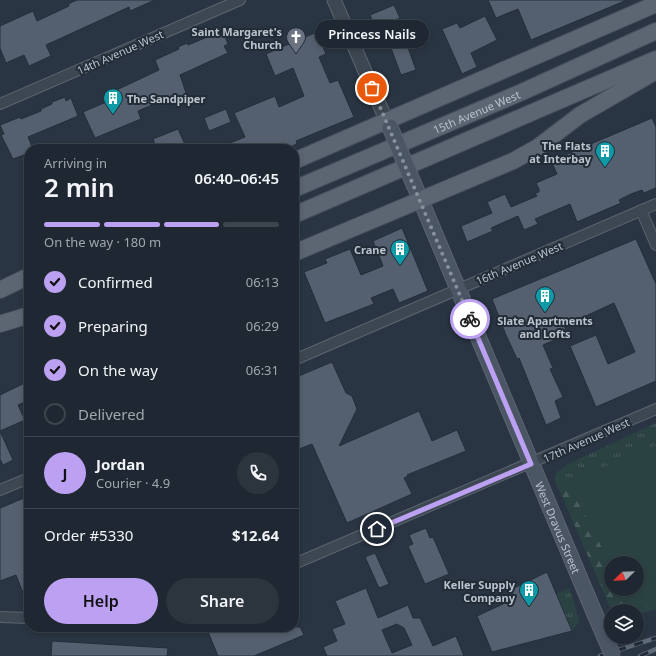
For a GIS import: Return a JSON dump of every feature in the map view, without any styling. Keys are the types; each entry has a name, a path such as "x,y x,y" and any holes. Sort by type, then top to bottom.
{"main road":[{"path":"299,159 388,125 656,4"},
{"name":"15th Avenue West","path":"299,187 522,92 656,31"},
{"path":"299,213 656,59"},
{"path":"299,251 417,194 514,161 538,147 580,115 656,71"},
{"name":"West Dravus Street","path":"388,125 613,656"},
{"path":"0,290 24,278"},
{"path":"0,298 24,290"},
{"path":"0,324 24,317"}],"street":[{"name":"14th Avenue West","path":"0,104 240,0"},
{"name":"West Dravus Street","path":"334,0 388,125"},
{"name":"16th Avenue West","path":"299,358 656,204"},
{"path":"641,210 656,245"},
{"name":"17th Avenue West","path":"299,562 531,464 656,409"},
{"path":"0,490 24,480"},
{"path":"0,617 24,618"}],"green space":[{"path":"656,423 656,609 644,612 644,604 609,604 605,596 644,596 644,556 604,556 604,593 555,480 556,473 568,464"},
{"path":"656,445 656,602 644,607 644,604 628,604 624,596 644,596 644,556 605,556 573,484 579,477"},
{"path":"559,474 573,484 590,526 598,538 606,556 604,556 604,593 555,480 555,475"},
{"path":"569,588 579,622 572,631 556,594"},
{"path":"605,596 624,596 628,604 609,604"},
{"path":"656,602 656,609 644,612 644,607"}],"building":[{"path":"77,0 155,0 130,11 129,7 46,45 51,56 29,66 24,55 6,63 0,48 0,26 33,11 37,21 69,6 68,4"},
{"path":"488,0 627,0 531,40 518,9 496,18"},
{"path":"394,5 400,18 375,28 370,15"},
{"path":"485,16 497,40 471,53 477,67 462,74 442,29 457,23 460,28"},
{"path":"223,32 228,44 224,46 228,53 180,75 188,99 174,105 171,97 138,111 141,119 95,138 83,112 113,99 110,93 159,70 155,60 179,49 178,47 187,43 188,45"},
{"path":"317,32 326,54 319,57 330,83 338,80 354,117 296,141 297,144 228,144 245,137 234,113 275,96 279,107 304,96 293,68 275,76 266,54"},
{"path":"406,42 416,70 401,75 391,48"},
{"path":"65,97 66,101 71,98 78,116 28,137 31,144 24,144 24,155 13,159 1,135 4,134 0,125 41,111 41,109 52,104 52,102"},
{"path":"226,109 231,122 209,131 204,118"},
{"name":"The Flats at Interbay","path":"652,118 656,127 656,188 644,193 642,190 631,194 619,200 621,203 577,222 570,204 535,219 538,224 524,230 518,216 491,228 493,231 467,242 461,226 492,213 487,202 505,194 511,207 537,196 535,193 539,192 539,189 536,183 557,174 551,161"},
{"path":"178,129 185,144 155,144 153,139"},
{"path":"402,228 428,291 399,303 393,289 371,298 374,304 325,323 304,272 327,263 325,259 350,249 361,275 383,266 373,241"},
{"name":"Slate Apartments and Lofts","path":"636,239 656,284 656,381 596,407 570,346 596,335 608,364 635,352 614,303 564,326 568,334 543,345 553,368 550,369 563,397 555,401 561,418 546,425 519,358 517,359 506,335 492,299"},
{"path":"332,362 346,393 352,396 357,409 339,446 419,411 432,441 457,430 466,451 407,475 408,476 404,478 412,494 347,523 312,444 299,449 299,376"},
{"path":"24,383 24,402 18,405 24,420 0,431 0,395"},
{"path":"0,431 13,460 3,465 0,459"},
{"path":"24,498 24,596 16,575 0,581 0,508"},
{"name":"Keller Supply Company","path":"426,528 430,538 433,537 449,574 425,584 408,546 413,544 409,535"},
{"path":"375,553 389,584 379,588 365,557"},
{"name":"Keller Supply Company","path":"547,572 572,631 492,652 477,616 516,598 510,590"},
{"path":"366,588 378,618 408,605 413,618 420,618 433,646 456,636 464,656 327,656 323,647 337,641 332,629 345,624 335,601","holes":["397,624 404,628 412,645 392,653 382,630"]},
{"path":"300,627 304,635 254,656 218,656 208,632 299,632"},
{"path":"52,641 168,648 167,656 51,656"}],"railway":[{"path":"600,656 656,638"},
{"path":"640,656 656,649"}],"way so far":[{"path":"372,88 390,127 470,319"}],"place":[{"name":"Saint Margaret's Church","path":"296,54"},
{"name":"Princess Nails","path":"372,88"},
{"name":"The Sandpiper","path":"113,115"},
{"name":"The Flats at Interbay","path":"605,168"},
{"name":"Crane","path":"400,266"},
{"name":"Slate Apartments and Lofts","path":"545,313"},
{"name":"Keller Supply Company","path":"529,607"}],"route":[{"path":"377,529 531,464 470,319"}]}
